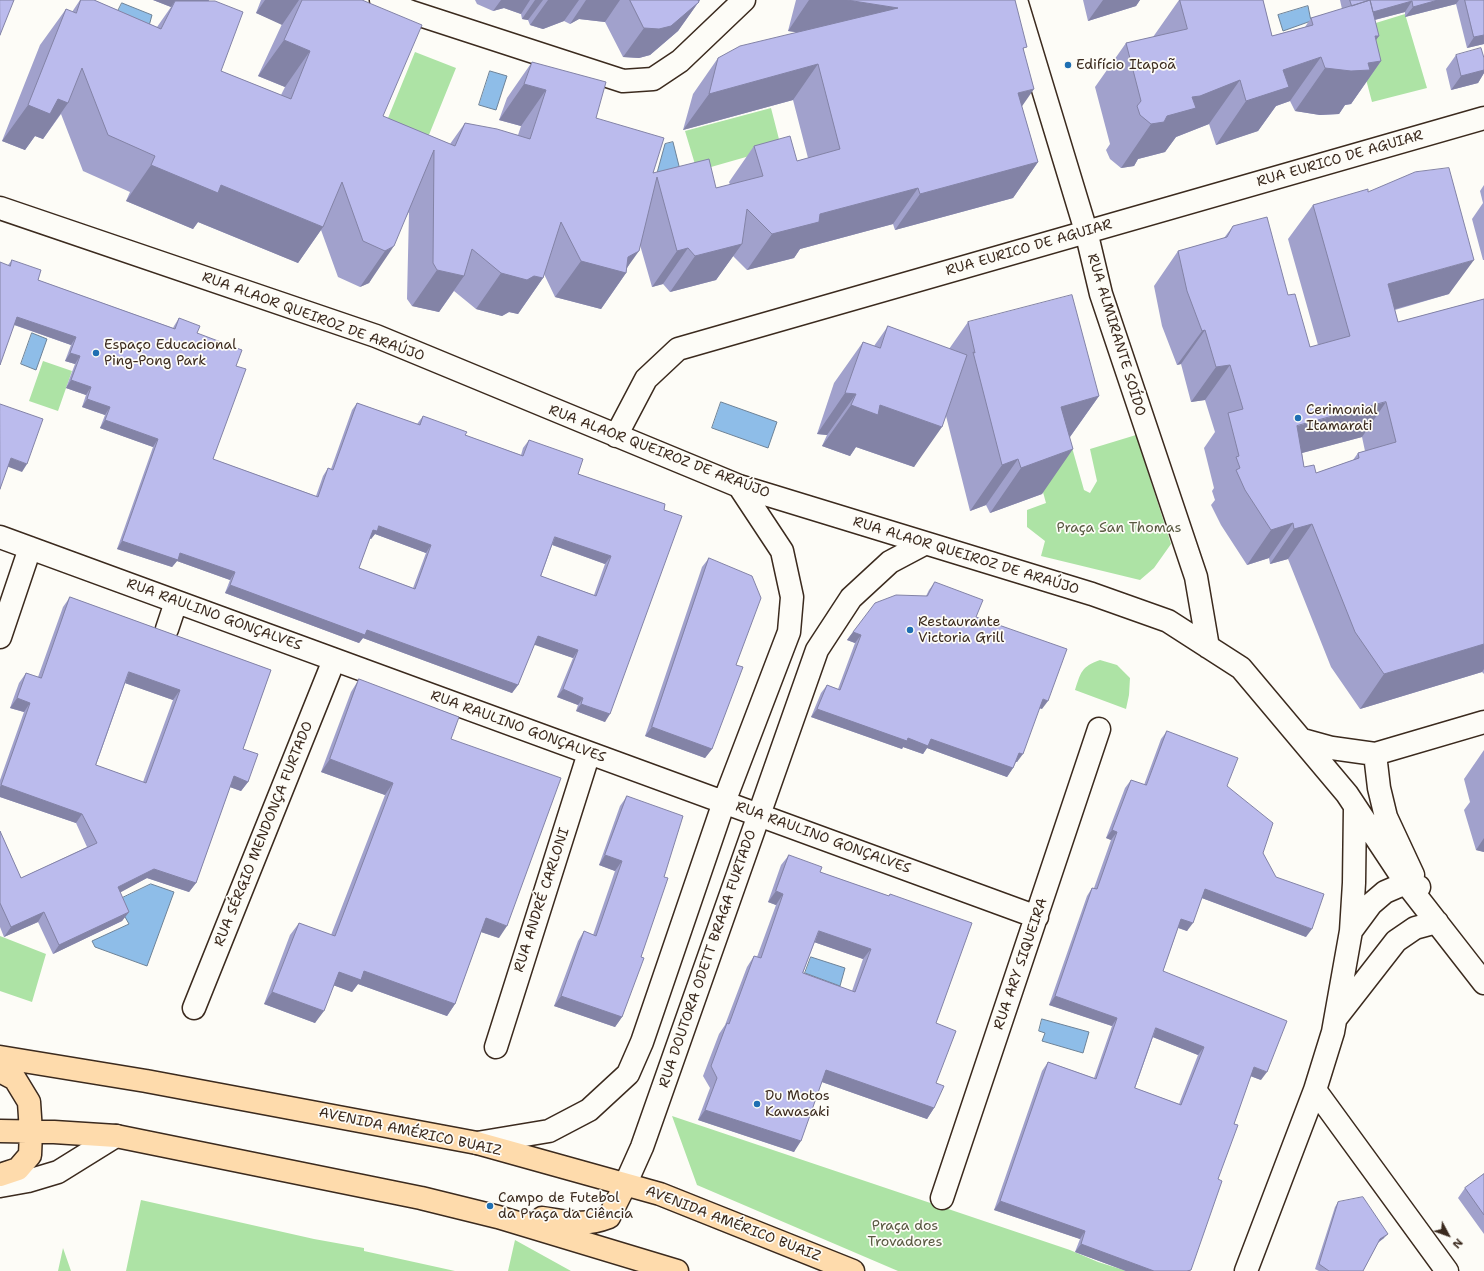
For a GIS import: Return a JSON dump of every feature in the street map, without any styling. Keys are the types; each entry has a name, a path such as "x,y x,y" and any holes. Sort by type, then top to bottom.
{"main road":[{"name":"AVENIDA AMÉRICO BUAIZ","path":"0,1057 146,1081 477,1143 660,1194 853,1271"},
{"path":"0,1070 15,1079 29,1102 31,1132 30,1155 18,1169 0,1175"},
{"path":"0,1131 116,1136 421,1198 566,1222 593,1223 609,1217 625,1185"},
{"path":"421,1198 498,1217 677,1271"}],"street":[{"path":"363,0 411,12"},
{"path":"381,0 411,12 623,81 653,79 680,61 744,0"},
{"name":"RUA ALMIRANTE SOÍDO","path":"1016,0 1086,231 1101,294 1196,577 1208,647"},
{"name":"RUA EURICO DE AGUIAR","path":"616,436 646,379 678,349 1484,118"},
{"name":"RUA ALAOR QUEIROZ DE ARAÚJO","path":"3,210 376,336 739,486 924,544 1092,594 1168,621 1241,668 1347,794 1355,808 1412,885"},
{"path":"477,1143 549,1131 589,1110 628,1074 642,1042 724,802 789,632 792,597 782,551 739,486"},
{"name":"RUA RAULINO GONÇALVES","path":"0,537 1037,917"},
{"name":"RUA DOUTORA ODETT BRAGA FURTADO","path":"625,1185 642,1147 817,650 851,598 890,562 924,544"},
{"path":"0,636 30,548"},
{"path":"167,629 176,602"},
{"name":"RUA SÉRGIO MENDONÇA FURTADO","path":"194,1008 334,660"},
{"path":"1303,740 1332,748 1375,754 1484,722"},
{"name":"RUA ARY SIQUEIRA","path":"942,1198 1100,729"},
{"name":"RUA ANDRÉ CARLONI","path":"496,1047 589,753"},
{"path":"1375,754 1379,788 1386,816 1412,885 1437,922 1484,983"},
{"path":"1246,1271 1315,1090 1333,1032 1351,931 1354,883 1355,808"},
{"path":"1351,931 1372,904 1385,892 1412,885"},
{"path":"1334,1021 1396,941 1415,928 1437,922"},
{"path":"1315,1090 1447,1271"},
{"path":"0,1186 28,1181 58,1172 116,1136"}],"green space":[{"path":"1405,14 1427,88 1372,102 1353,30"},
{"path":"415,52 456,68 418,162 377,145"},
{"path":"771,108 781,147 697,171 685,131"},
{"path":"43,361 72,371 58,411 29,401"},
{"name":"Praça San Thomas","path":"1136,435 1171,544 1154,568 1140,580 1041,556 1045,541 1027,527 1027,510 1046,503 1033,456 1071,444 1084,490 1090,493 1097,481 1090,449"},
{"path":"1100,660 1117,665 1130,678 1126,709 1075,690 1085,668"},
{"path":"0,936 46,954 32,1002 0,991"},
{"name":"Praça dos Trovadores","path":"672,1116 1070,1250 1098,1262 1127,1271 898,1271 697,1185"},
{"path":"141,1200 314,1239 364,1248 364,1251 455,1271 126,1271"},
{"path":"515,1240 571,1271 508,1271"},
{"path":"63,1248 71,1271 58,1271"}],"water":[{"path":"122,3 152,15 149,26 115,17"},
{"path":"1308,6 1311,21 1283,31 1278,15"},
{"path":"490,71 507,76 496,110 479,105"},
{"path":"673,142 682,178 654,184 665,144"},
{"path":"32,333 47,339 36,370 21,364"},
{"path":"721,402 777,422 768,448 712,428"},
{"path":"151,884 174,892 147,966 95,947 92,941 129,924 116,901"},
{"path":"811,957 845,968 840,986 805,973"},
{"path":"1042,1019 1089,1032 1083,1053 1042,1041 1045,1033 1039,1031"}],"building":[{"path":"0,0 14,0 0,35"},
{"path":"81,0 94,0 161,29 175,1 215,1 243,12 221,71 291,99 310,51 284,40 302,0 362,0 422,25 383,116 455,146 465,123 497,129 530,139 546,90 524,84 532,62 606,82 596,118 664,138 653,173 709,159 716,188 763,176 754,146 790,136 797,161 840,149 818,64 709,94 718,58 740,46 898,8 847,0 1015,0 1027,47 1023,48 1034,89 1018,93 1038,162 920,194 918,188 820,214 819,222 772,234 747,209 742,244 695,256 688,248 677,251 657,177 639,251 628,257 626,273 581,261 561,222 543,278 534,276 527,280 501,273 472,249 464,276 437,270 433,263 434,150 394,246 385,251 363,241 342,182 323,227 221,185 218,193 151,165 155,156 108,135 82,68 68,103 58,99 50,114 28,105 66,9 76,13"},
{"path":"630,0 698,0 699,2 671,26 659,29 644,28"},
{"path":"1180,0 1263,0 1272,36 1313,25 1311,18 1370,0 1379,36 1375,36 1381,61 1368,63 1370,70 1351,71 1325,68 1321,57 1283,70 1289,87 1246,101 1240,80 1200,96 1192,97 1196,108 1167,116 1164,122 1151,124 1140,115 1137,106 1141,101 1126,43 1187,29"},
{"path":"1350,0 1370,0 1352,6"},
{"path":"1370,0 1438,0 1413,7 1412,1 1373,12"},
{"path":"1465,0 1484,0 1484,35 1474,37"},
{"path":"1481,48 1484,58 1484,70 1461,76 1456,55"},
{"path":"1449,168 1474,260 1388,284 1398,322 1484,299 1484,644 1384,674 1355,632 1312,524 1294,529 1293,523 1271,530 1245,490 1236,470 1240,468 1236,457 1239,456 1228,413 1243,409 1230,365 1216,367 1205,330 1202,331 1187,291 1178,251 1227,237 1233,226 1267,217 1288,295 1295,294 1310,347 1350,336 1313,205 1368,189 1368,192 1415,172","holes":["1386,402 1396,442 1358,453 1359,458 1316,473 1314,465 1304,467 1297,426"]},
{"path":"12,260 41,270 38,280 175,329 179,318 200,326 197,333 242,350 236,366 246,369 213,459 318,497 328,468 333,470 357,403 420,425 423,416 467,432 465,435 523,456 529,440 583,459 578,474 665,504 664,510 682,516 610,714 581,704 583,698 563,689 578,650 538,636 518,685 367,630 365,635 230,585 235,572 180,553 178,560 122,541 158,439 105,420 110,407 87,399 91,387 71,380 80,356 70,353 76,337 17,317 0,365 0,262 10,266","holes":["379,526 431,545 415,589 359,568 373,530 377,531","555,537 611,556 596,596 541,576"]},
{"path":"1072,295 1099,396 1061,407 1073,449 1021,468 1018,459 1002,465 973,352 975,353 968,322"},
{"path":"888,326 967,355 942,427 880,405 878,415 851,405 856,394 845,393 863,342 880,348"},
{"path":"0,404 43,419 27,464 11,458 0,489"},
{"path":"709,558 752,576 761,598 736,665 743,667 712,749 652,727"},
{"path":"935,582 983,600 976,617 1067,649 1048,701 1043,699 1023,754 1019,753 1013,768 931,739 928,746 908,738 907,741 817,709 827,685 840,690 861,635 853,632 875,603 896,595 927,596"},
{"path":"70,597 271,670 243,749 258,754 248,782 234,776 196,883 154,869 118,887 129,912 59,945 44,912 11,927 0,903 0,831 21,878 97,843 82,814 1,785 30,703 17,698 26,673 41,678","holes":["129,672 180,690 146,783 96,765"]},
{"path":"359,679 459,717 451,739 561,778 507,926 486,918 455,1004 364,971 361,980 339,972 324,1011 272,992 299,923 335,936 393,783 330,759"},
{"path":"1167,731 1238,758 1227,786 1273,823 1263,853 1276,877 1324,894 1312,929 1205,889 1193,923 1181,919 1163,971 1287,1021 1267,1072 1254,1067 1234,1124 1238,1125 1218,1179 1222,1181 1191,1270 1187,1271 1154,1271 1081,1244 1085,1231 1000,1201 1048,1062 1096,1079 1117,1018 1055,996 1092,888 1097,889 1117,832 1112,830 1131,780 1146,785","holes":["1156,1028 1204,1047 1181,1105 1135,1088"]},
{"path":"627,796 683,816 664,877 668,878 641,957 644,958 622,1017 561,996 584,931 596,936 622,861 605,855"},
{"path":"789,855 822,867 820,872 889,896 890,894 972,923 936,1023 956,1031 936,1083 944,1086 934,1108 826,1070 801,1141 705,1110 717,1078 711,1066 727,1023 729,1024 754,956 761,958 783,894 776,891","holes":["819,931 871,949 855,992 803,973"]},
{"path":"1484,1174 1484,1215 1465,1188"},
{"path":"1363,1197 1388,1234 1380,1239 1363,1271 1329,1271 1319,1264 1338,1202"}],"place":[{"name":"Edifício Itapoã","path":"1068,65"},
{"name":"Espaço Educacional Ping-Pong Park","path":"96,353"},
{"name":"Cerimonial Itamarati","path":"1298,418"},
{"name":"Restaurante Victoria Grill","path":"910,630"},
{"name":"Du Motos Kawasaki","path":"757,1104"},
{"name":"Campo de Futebol da Praça da Ciência","path":"490,1206"}]}
